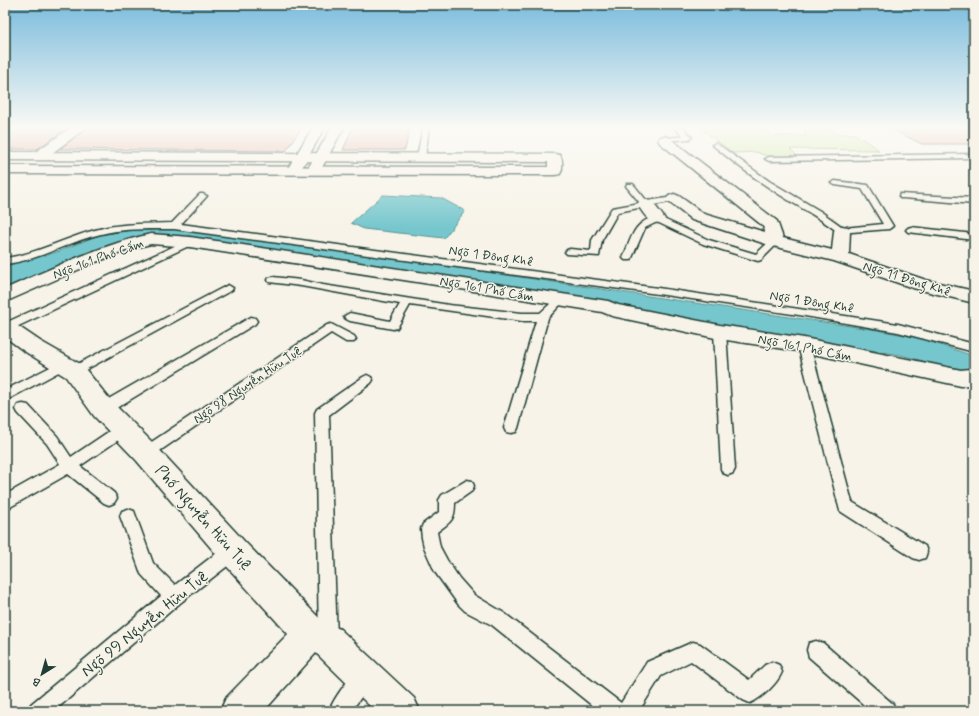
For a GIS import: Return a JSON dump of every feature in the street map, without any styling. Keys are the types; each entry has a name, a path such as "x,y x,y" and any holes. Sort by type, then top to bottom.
{"street":[{"path":"294,170 300,160"},
{"path":"314,170 319,160"},
{"path":"370,160 554,171 555,160"},
{"path":"5,170 314,170 501,160"},
{"path":"689,160 771,224 775,240"},
{"name":"Ngõ 11 Đông Khê","path":"674,199 698,217 775,240 840,257 920,284 974,297"},
{"path":"645,204 657,219"},
{"path":"840,257 842,231"},
{"name":"Ngõ 161 Phố Cấm","path":"5,296 90,258 129,244 151,239 190,242 436,279 547,308 608,307 612,310 681,320 720,332 803,341 961,378 971,378"},
{"path":"681,320 803,341"},
{"name":"Phố Nguyễn Hữu Tuệ","path":"5,327 32,346 69,368 103,409 122,430 146,452 233,551 319,637 365,676 401,711"},
{"path":"239,711 319,637"}],"lane":[{"path":"736,160 774,188 829,220 842,231 889,226 865,187 835,183"},
{"path":"630,186 645,204"},
{"path":"174,226 203,196"},
{"path":"903,196 974,201"},
{"path":"570,252 596,254 597,240 614,210 674,199"},
{"path":"628,258 641,227 646,223 657,219 706,242 758,258 775,240"},
{"name":"Ngõ 1 Đông Khê","path":"5,261 17,260 36,255 98,232 133,227 174,226 658,291 799,312 898,328 974,348"},
{"path":"912,230 974,237"},
{"path":"5,327 190,242"},
{"path":"273,280 301,283 323,288 406,301 522,317 547,308"},
{"path":"5,396 69,368 228,288"},
{"path":"350,317 393,325 406,301"},
{"path":"511,428 547,308"},
{"path":"103,409 251,321"},
{"name":"Ngõ 98 Nguyễn Hữu Tuệ","path":"146,452 331,328 350,339"},
{"path":"720,332 728,469"},
{"path":"803,341 845,506 919,552"},
{"path":"319,637 322,413 367,380"},
{"path":"23,409 52,440 69,466 109,498"},
{"path":"5,504 69,466 122,430"},
{"path":"467,486 447,500 448,516 429,529 429,538 434,551 449,578 465,599 495,617 615,711"},
{"path":"128,516 147,568 174,597"},
{"name":"Ngõ 99 Nguyễn Hữu Tuệ","path":"38,711 174,597 233,551"},
{"path":"816,650 886,711"},
{"path":"628,711 654,669 693,651 750,693 772,672"},
{"path":"339,711 365,676"}],"water":[{"path":"383,195 441,198 465,211 444,238 364,229 351,223"},
{"path":"145,228 216,232 877,330 915,337 974,356 974,375 901,355 537,297 141,241 5,290 5,266 57,252 99,235"}]}
